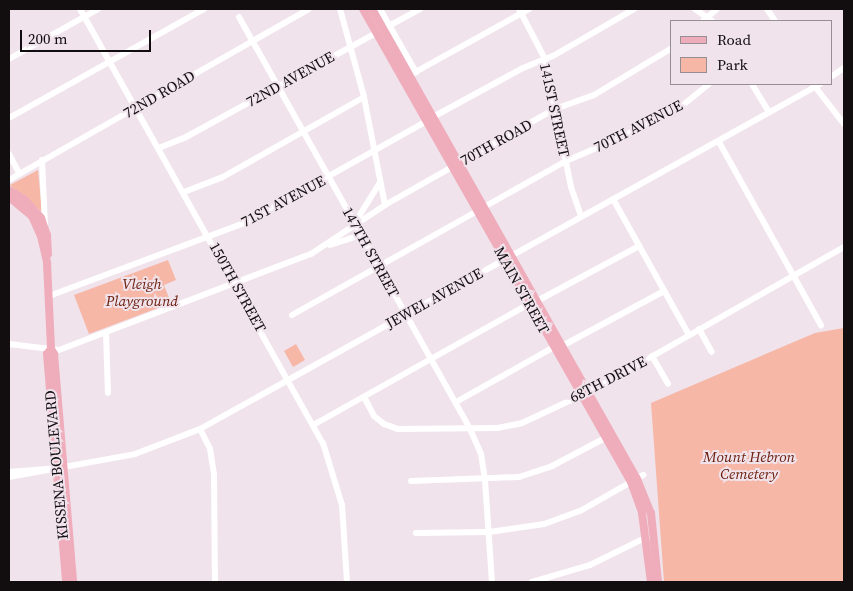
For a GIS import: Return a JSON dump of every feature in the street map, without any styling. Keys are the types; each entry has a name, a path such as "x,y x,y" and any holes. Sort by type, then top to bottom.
{"main road":[{"name":"MAIN STREET","path":"363,9 383,29 413,74 430,119"},
{"name":"MAIN STREET","path":"372,9 430,119 533,303 584,392 637,478 640,506 651,535 658,582"},
{"path":"9,190 36,212 46,229"},
{"name":"KISSENA BOULEVARD","path":"9,197 32,216 41,236 47,263"},
{"name":"KISSENA BOULEVARD","path":"46,229 51,349 54,357 58,469 66,582"},
{"name":"MAIN STREET","path":"584,392 605,438 637,478"},
{"name":"KISSENA BOULEVARD","path":"58,469 73,582"},
{"name":"MAIN STREET","path":"651,535 651,582"}],"street":[{"name":"150TH STREET","path":"80,9 315,424 331,463 342,505 347,582"},
{"path":"9,59 98,9"},
{"path":"9,118 204,9"},
{"name":"72ND ROAD","path":"9,180 309,9"},
{"path":"340,9 352,45 364,97 372,152 385,205"},
{"name":"MAIN STREET","path":"380,9 383,29"},
{"name":"72ND AVENUE","path":"159,148 186,137 420,9"},
{"path":"413,74 521,11 529,9"},
{"name":"71ST AVENUE","path":"49,296 246,222 522,68 545,59 634,9"},
{"path":"695,9 708,20 717,9"},
{"path":"767,9 774,20"},
{"name":"141ST STREET","path":"521,11 545,59 566,161 581,216"},
{"name":"147TH STREET","path":"239,17 470,429 481,454 485,480 492,582"},
{"name":"70TH ROAD","path":"326,247 355,222 556,110 594,95 670,49"},
{"path":"833,75 844,68"},
{"name":"70TH AVENUE","path":"292,315 566,161 620,138 683,105 708,85"},
{"path":"753,85 770,112"},
{"path":"816,85 844,124"},
{"name":"JEWEL AVENUE","path":"9,477 136,454 200,429 507,256 719,142 816,85"},
{"path":"184,192 222,178 364,97"},
{"path":"719,142 822,325"},
{"path":"9,154 19,173"},
{"name":"KISSENA BOULEVARD","path":"42,160 46,229"},
{"path":"355,222 379,184"},
{"path":"613,199 689,335"},
{"name":"70TH ROAD","path":"51,349 59,350 106,334 361,235"},
{"path":"315,424 640,246"},
{"name":"68TH DRIVE","path":"364,397 379,420 398,429 497,428 522,423 652,356 844,247"},
{"path":"456,402 664,291"},
{"path":"698,330 712,352"},
{"path":"106,334 108,393"},
{"path":"9,344 51,349"},
{"path":"652,356 668,384"},
{"path":"200,429 210,448 214,474 216,582"},
{"path":"411,481 485,480 519,477 552,466 605,438"},
{"name":"JEWEL AVENUE","path":"9,472 58,469"},
{"path":"416,533 489,532 549,522 580,510 637,478"},
{"path":"532,582 590,565 651,535"}],"green space":[{"path":"38,170 42,212 10,185"},
{"name":"Vleigh Playground","path":"168,260 176,280 164,285 171,303 89,334 74,295"},
{"name":"Mount Hebron Cemetery","path":"844,328 844,582 664,582 651,403 815,333"},
{"path":"296,344 305,360 293,367 284,351"}]}
